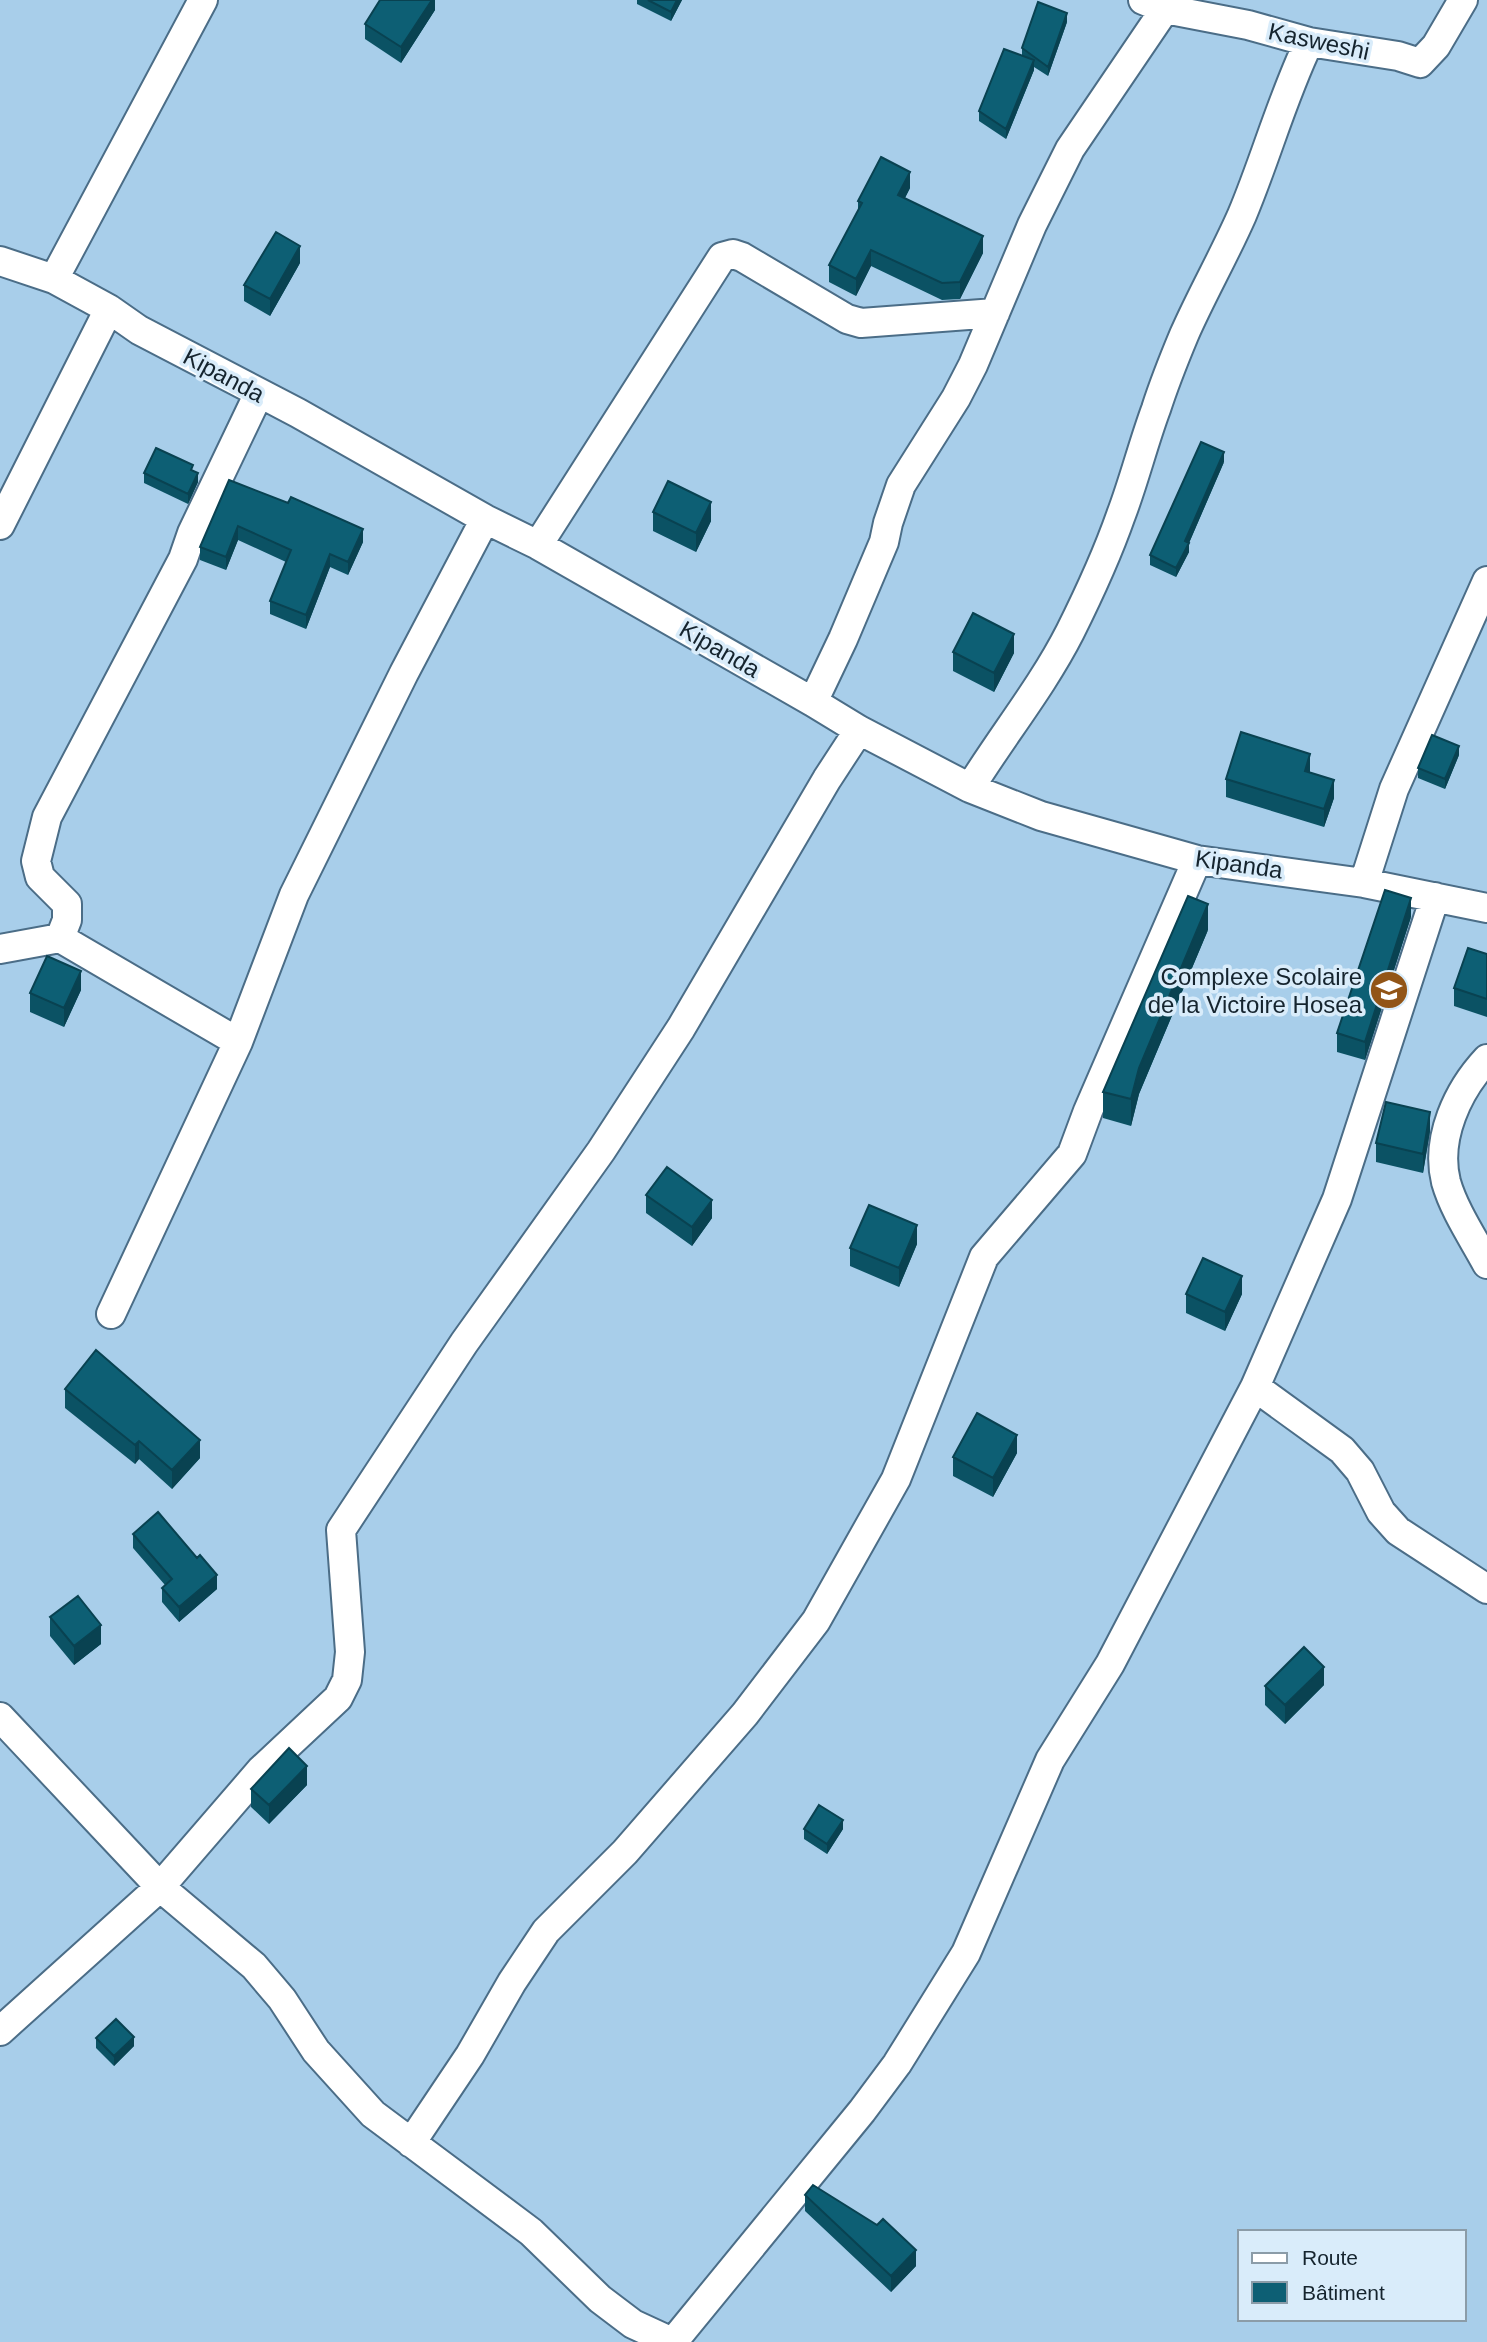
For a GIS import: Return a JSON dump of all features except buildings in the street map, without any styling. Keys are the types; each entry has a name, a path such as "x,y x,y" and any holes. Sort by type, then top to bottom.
{"street":[{"path":"54,279 203,0"},
{"name":"Kasweshi","path":"1154,5 1248,25 1309,42 1420,63 1436,46 1463,0"},
{"path":"813,702 884,542 901,485 956,398 1032,225 1070,149 1154,5"},
{"path":"970,788 994,749 1025,709 1049,668 1069,633 1102,562 1121,516 1155,410 1184,335 1241,216 1295,71 1309,42"},
{"path":"538,545 722,257 733,254 743,257 847,319 861,323 995,313"},
{"name":"Kipanda","path":"0,261 54,279 139,330 259,393 485,519 538,545 859,730 970,788 1041,816 1197,860 1364,883 1487,908"},
{"path":"0,525 108,309"},
{"path":"60,938 67,920 67,904 40,877 36,861 47,817 183,559 191,533 259,393"},
{"path":"111,1314 238,1042 294,895 404,673 485,519"},
{"path":"1364,883 1394,789 1487,581"},
{"path":"0,2031 160,1887 261,1770 338,1698 347,1680 351,1652 341,1530 464,1343 564,1205 645,1084 859,730"},
{"path":"411,2143 470,2055 512,1982 546,1931 625,1852 745,1714 816,1621 897,1479 984,1257 1072,1154 1088,1111 1197,860"},
{"path":"0,1717 160,1887 254,1966 282,1999 316,2051 373,2114 531,2232 600,2299 632,2324 672,2342 862,2112 897,2064 966,1952 1050,1760 1110,1664 1255,1387 1337,1199 1435,897"},
{"path":"0,949 60,938 238,1042"},
{"path":"1487,1059 1459,1095 1443,1146 1446,1181 1487,1264"},
{"path":"1255,1387 1342,1450 1369,1486 1381,1512 1398,1531 1487,1589"}],"place":[{"name":"Complexe Scolaire de la Victoire Hosea","path":"1389,990"}]}
